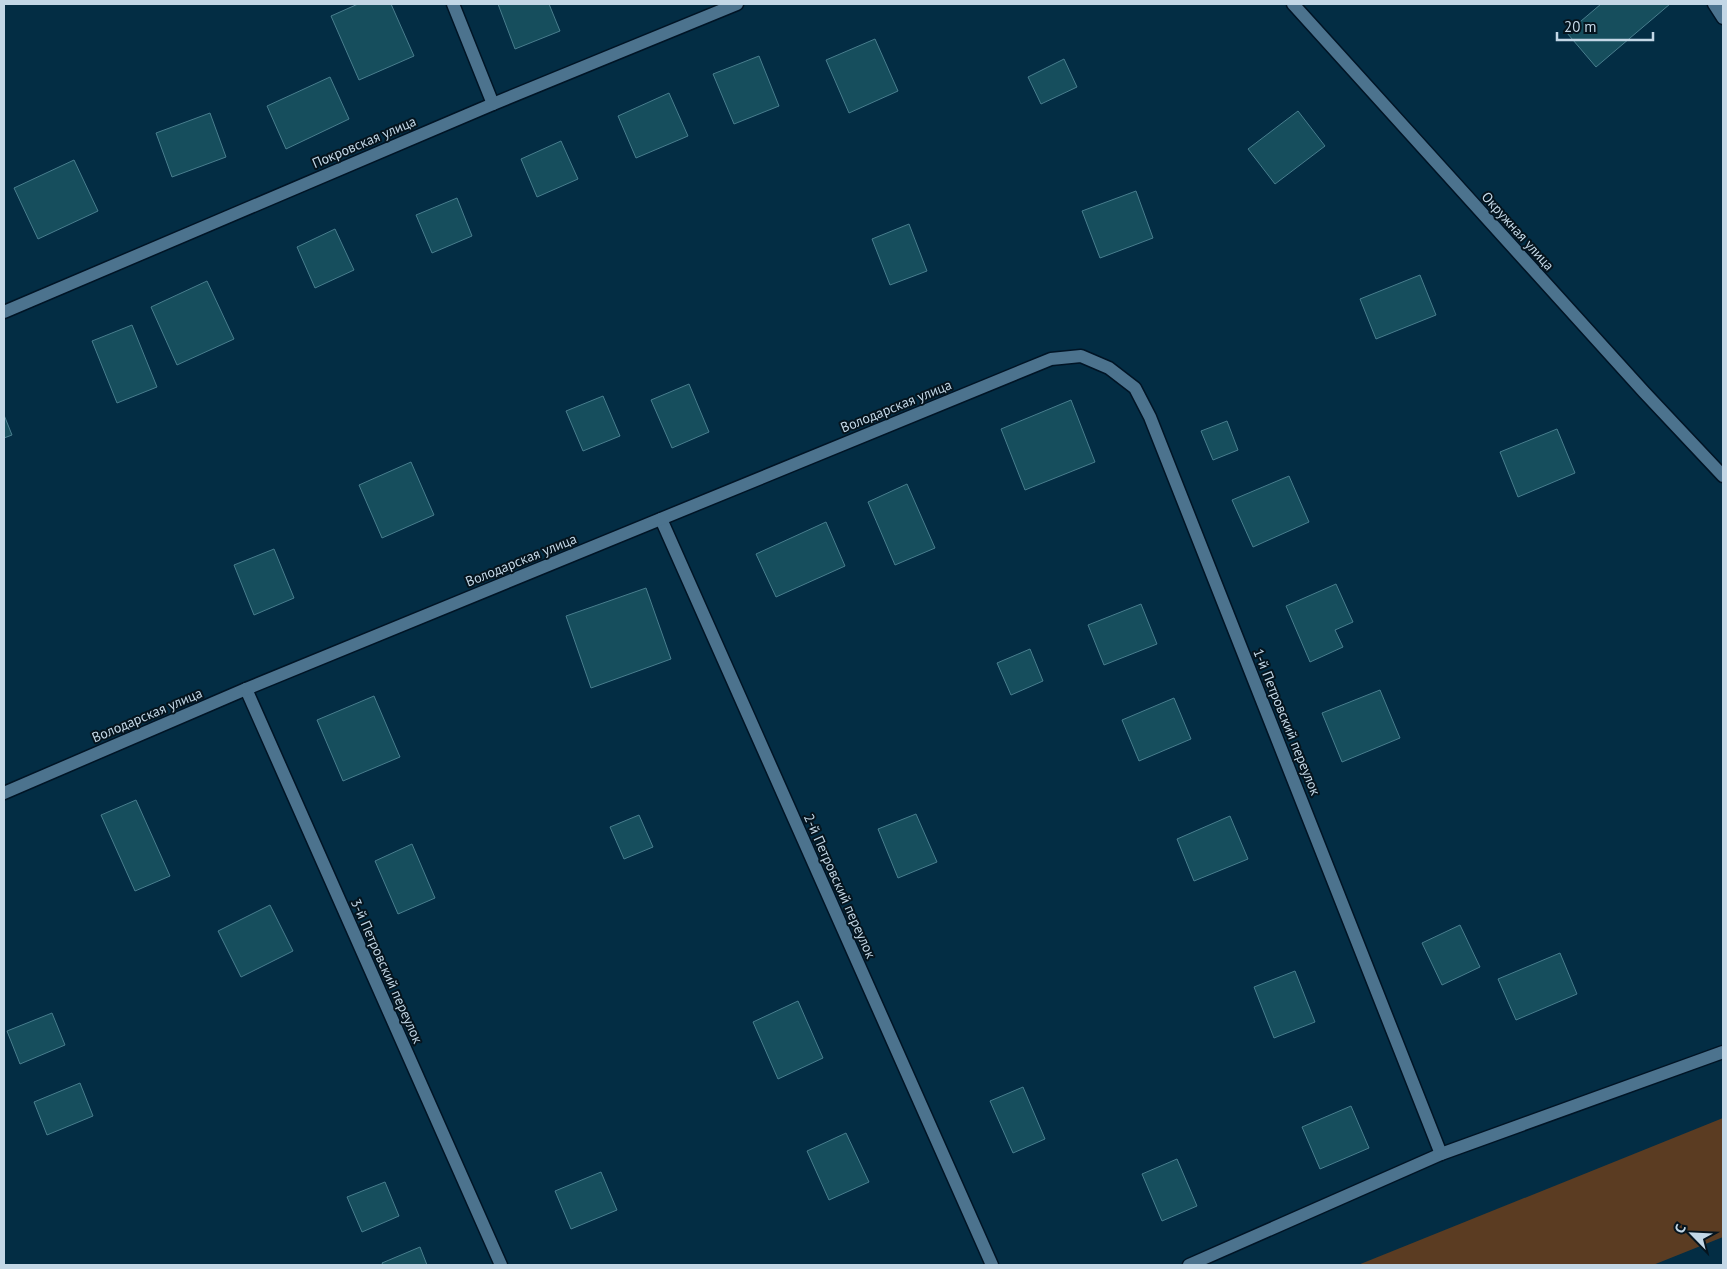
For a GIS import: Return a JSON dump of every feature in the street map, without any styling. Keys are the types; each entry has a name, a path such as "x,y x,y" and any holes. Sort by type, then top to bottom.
{"street":[{"path":"453,4 493,104"},
{"name":"Покровская улица","path":"4,312 493,104 737,4"},
{"name":"Окружная улица","path":"1293,4 1638,385 1723,476"},
{"path":"1714,4 1723,18"},
{"name":"1-й Петровский переулок","path":"1051,359 1081,356 1109,368 1134,388 1150,417 1442,1154"},
{"name":"Володарская улица","path":"4,793 246,689 1051,359"},
{"name":"2-й Петровский переулок","path":"661,519 992,1265"},
{"name":"3-й Петровский переулок","path":"246,689 501,1265"},
{"path":"1189,1265 1442,1154 1723,1052"}],"shaded area":[{"path":"1723,1118 1723,1237 1653,1265 1358,1265"}],"building":[{"path":"358,4 391,4 414,56 359,80 331,16"},
{"path":"498,4 549,4 560,31 515,49"},
{"path":"1601,4 1670,4 1596,67 1567,33"},
{"path":"875,39 898,91 849,113 826,60"},
{"path":"759,56 779,106 734,124 713,74"},
{"path":"1064,59 1077,87 1041,104 1028,77"},
{"path":"330,77 349,119 286,149 267,106"},
{"path":"669,93 688,136 636,158 618,116"},
{"path":"1298,111 1325,146 1275,184 1248,149"},
{"path":"210,113 226,157 172,177 156,133"},
{"path":"561,141 578,179 537,197 521,159"},
{"path":"74,160 98,211 38,239 14,188"},
{"path":"1136,191 1153,238 1100,258 1082,211"},
{"path":"457,198 472,236 432,253 416,215"},
{"path":"909,224 927,271 890,285 872,239"},
{"path":"335,229 354,270 315,288 297,247"},
{"path":"1420,275 1436,315 1376,339 1360,299"},
{"path":"207,281 234,339 177,365 151,307"},
{"path":"132,325 157,387 117,403 92,341"},
{"path":"689,384 709,432 672,448 651,400"},
{"path":"603,396 620,436 583,451 566,411"},
{"path":"1071,400 1095,462 1025,490 1001,429"},
{"path":"4,415 12,435 4,438"},
{"path":"1227,421 1238,450 1213,460 1201,431"},
{"path":"1557,429 1575,473 1518,497 1500,452"},
{"path":"411,462 434,515 382,538 359,485"},
{"path":"1289,476 1309,522 1253,547 1232,500"},
{"path":"907,484 935,548 895,565 868,502"},
{"path":"826,522 845,566 776,597 756,554"},
{"path":"274,549 294,598 254,615 234,565"},
{"path":"1336,584 1353,622 1335,630 1343,647 1310,662 1286,606"},
{"path":"646,588 671,659 591,688 566,616"},
{"path":"1141,604 1157,644 1104,665 1088,625"},
{"path":"1030,649 1043,681 1011,695 997,663"},
{"path":"1380,690 1400,738 1342,762 1322,713"},
{"path":"374,696 400,757 343,781 317,720"},
{"path":"1174,698 1191,739 1139,761 1122,720"},
{"path":"136,800 170,876 135,891 101,815"},
{"path":"916,814 937,862 898,878 878,829"},
{"path":"639,815 653,847 624,859 610,827"},
{"path":"1230,816 1248,859 1194,881 1177,839"},
{"path":"412,844 435,898 398,914 375,861"},
{"path":"270,905 293,951 241,977 218,931"},
{"path":"1460,925 1480,967 1442,985 1422,943"},
{"path":"1560,953 1577,994 1516,1020 1498,979"},
{"path":"1295,971 1315,1022 1274,1038 1254,987"},
{"path":"798,1001 823,1058 778,1079 753,1022"},
{"path":"52,1013 65,1045 20,1064 7,1031"},
{"path":"80,1083 93,1116 47,1135 34,1102"},
{"path":"1023,1087 1045,1139 1013,1153 990,1101"},
{"path":"1351,1106 1369,1148 1320,1169 1302,1127"},
{"path":"846,1133 869,1182 829,1200 807,1151"},
{"path":"1177,1159 1197,1206 1162,1221 1142,1174"},
{"path":"601,1172 617,1210 571,1229 555,1191"},
{"path":"385,1182 399,1216 362,1232 347,1197"},
{"path":"420,1247 427,1265 383,1265 382,1263"}]}
